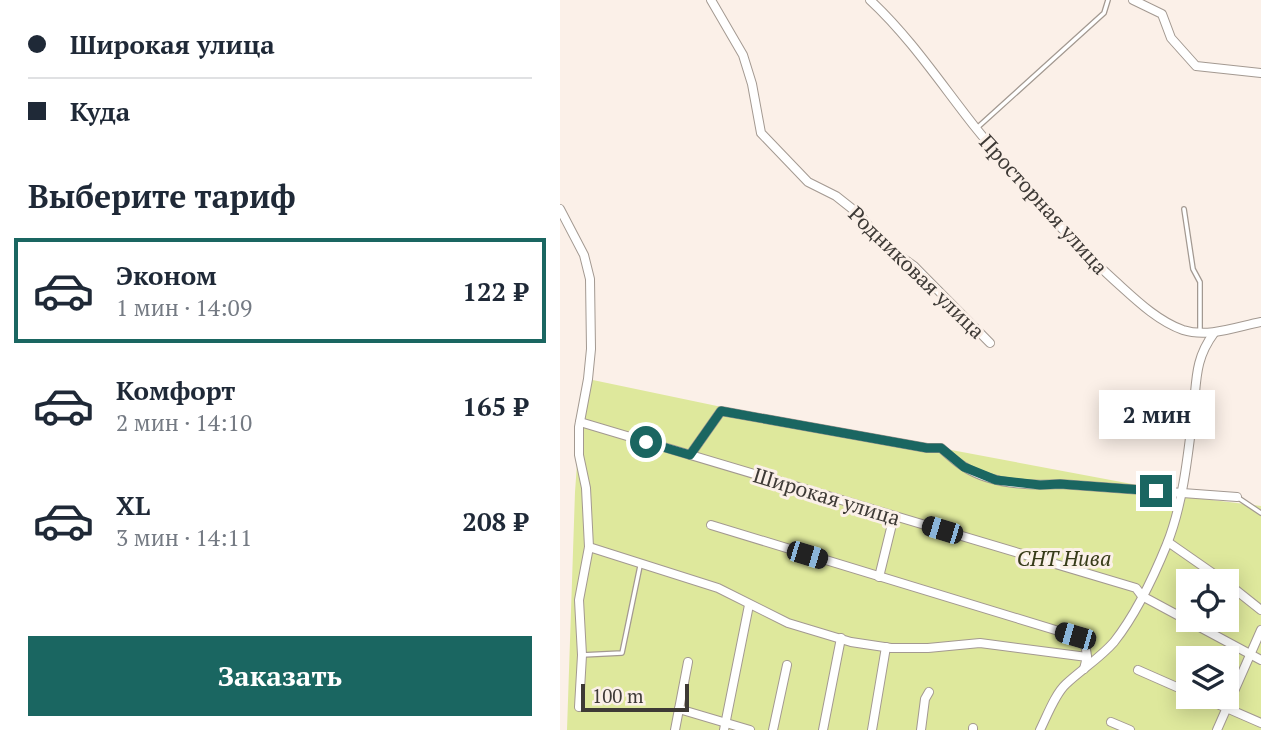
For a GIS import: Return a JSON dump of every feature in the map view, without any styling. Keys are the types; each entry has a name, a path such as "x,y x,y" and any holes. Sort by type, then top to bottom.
{"street":[{"name":"Родниковая улица","path":"711,0 743,55 752,85 761,134 808,182 836,196 860,215 883,244 914,266 990,343"},
{"name":"Просторная улица","path":"870,0 901,33 1062,230 1147,309 1170,324 1199,333 1261,322"},
{"path":"1133,0 1162,14 1171,38 1196,66 1261,73"},
{"path":"560,209 584,255 590,279 591,349 580,422 579,455 586,488 589,547 579,600 582,655 579,707"},
{"path":"1040,730 1063,686 1116,639 1142,596 1168,542 1180,493 1193,412 1196,372 1202,348 1214,332"},
{"path":"690,455 721,411 927,448 941,448 964,467 996,480 1237,497"},
{"name":"Широкая улица","path":"580,422 1136,588 1142,596 1261,660"},
{"path":"880,577 894,516"},
{"path":"711,525 1075,636 1086,645 1084,669"},
{"path":"1168,542 1206,569"},
{"path":"589,547 718,588 788,623 841,638 886,647 928,648 980,643 1087,657"},
{"path":"1239,593 1261,610"},
{"path":"725,726 749,605"},
{"path":"1239,682 1261,630"},
{"path":"823,730 841,638"},
{"path":"872,730 886,647"},
{"path":"675,730 688,662"},
{"path":"774,730 787,665"},
{"path":"1138,670 1176,687"},
{"path":"921,730 925,699 929,692"},
{"path":"680,709 725,726 750,730"},
{"path":"1217,730 1227,709"},
{"path":"1229,709 1261,723"},
{"path":"1111,722 1130,730"}],"lane":[{"path":"976,128 1104,13 1108,0"},
{"path":"1184,209 1193,269 1200,282 1202,316 1199,333"},
{"path":"1237,497 1261,513"},
{"path":"582,655 622,653 640,564"}],"green space":[{"name":"СНТ Нива","path":"588,379 717,406 1180,493 1180,496 1261,506 1261,730 567,730 580,422"}],"route":[{"path":"646,442 690,455 721,411 927,448 941,448 964,467 996,480 1156,491"}]}
